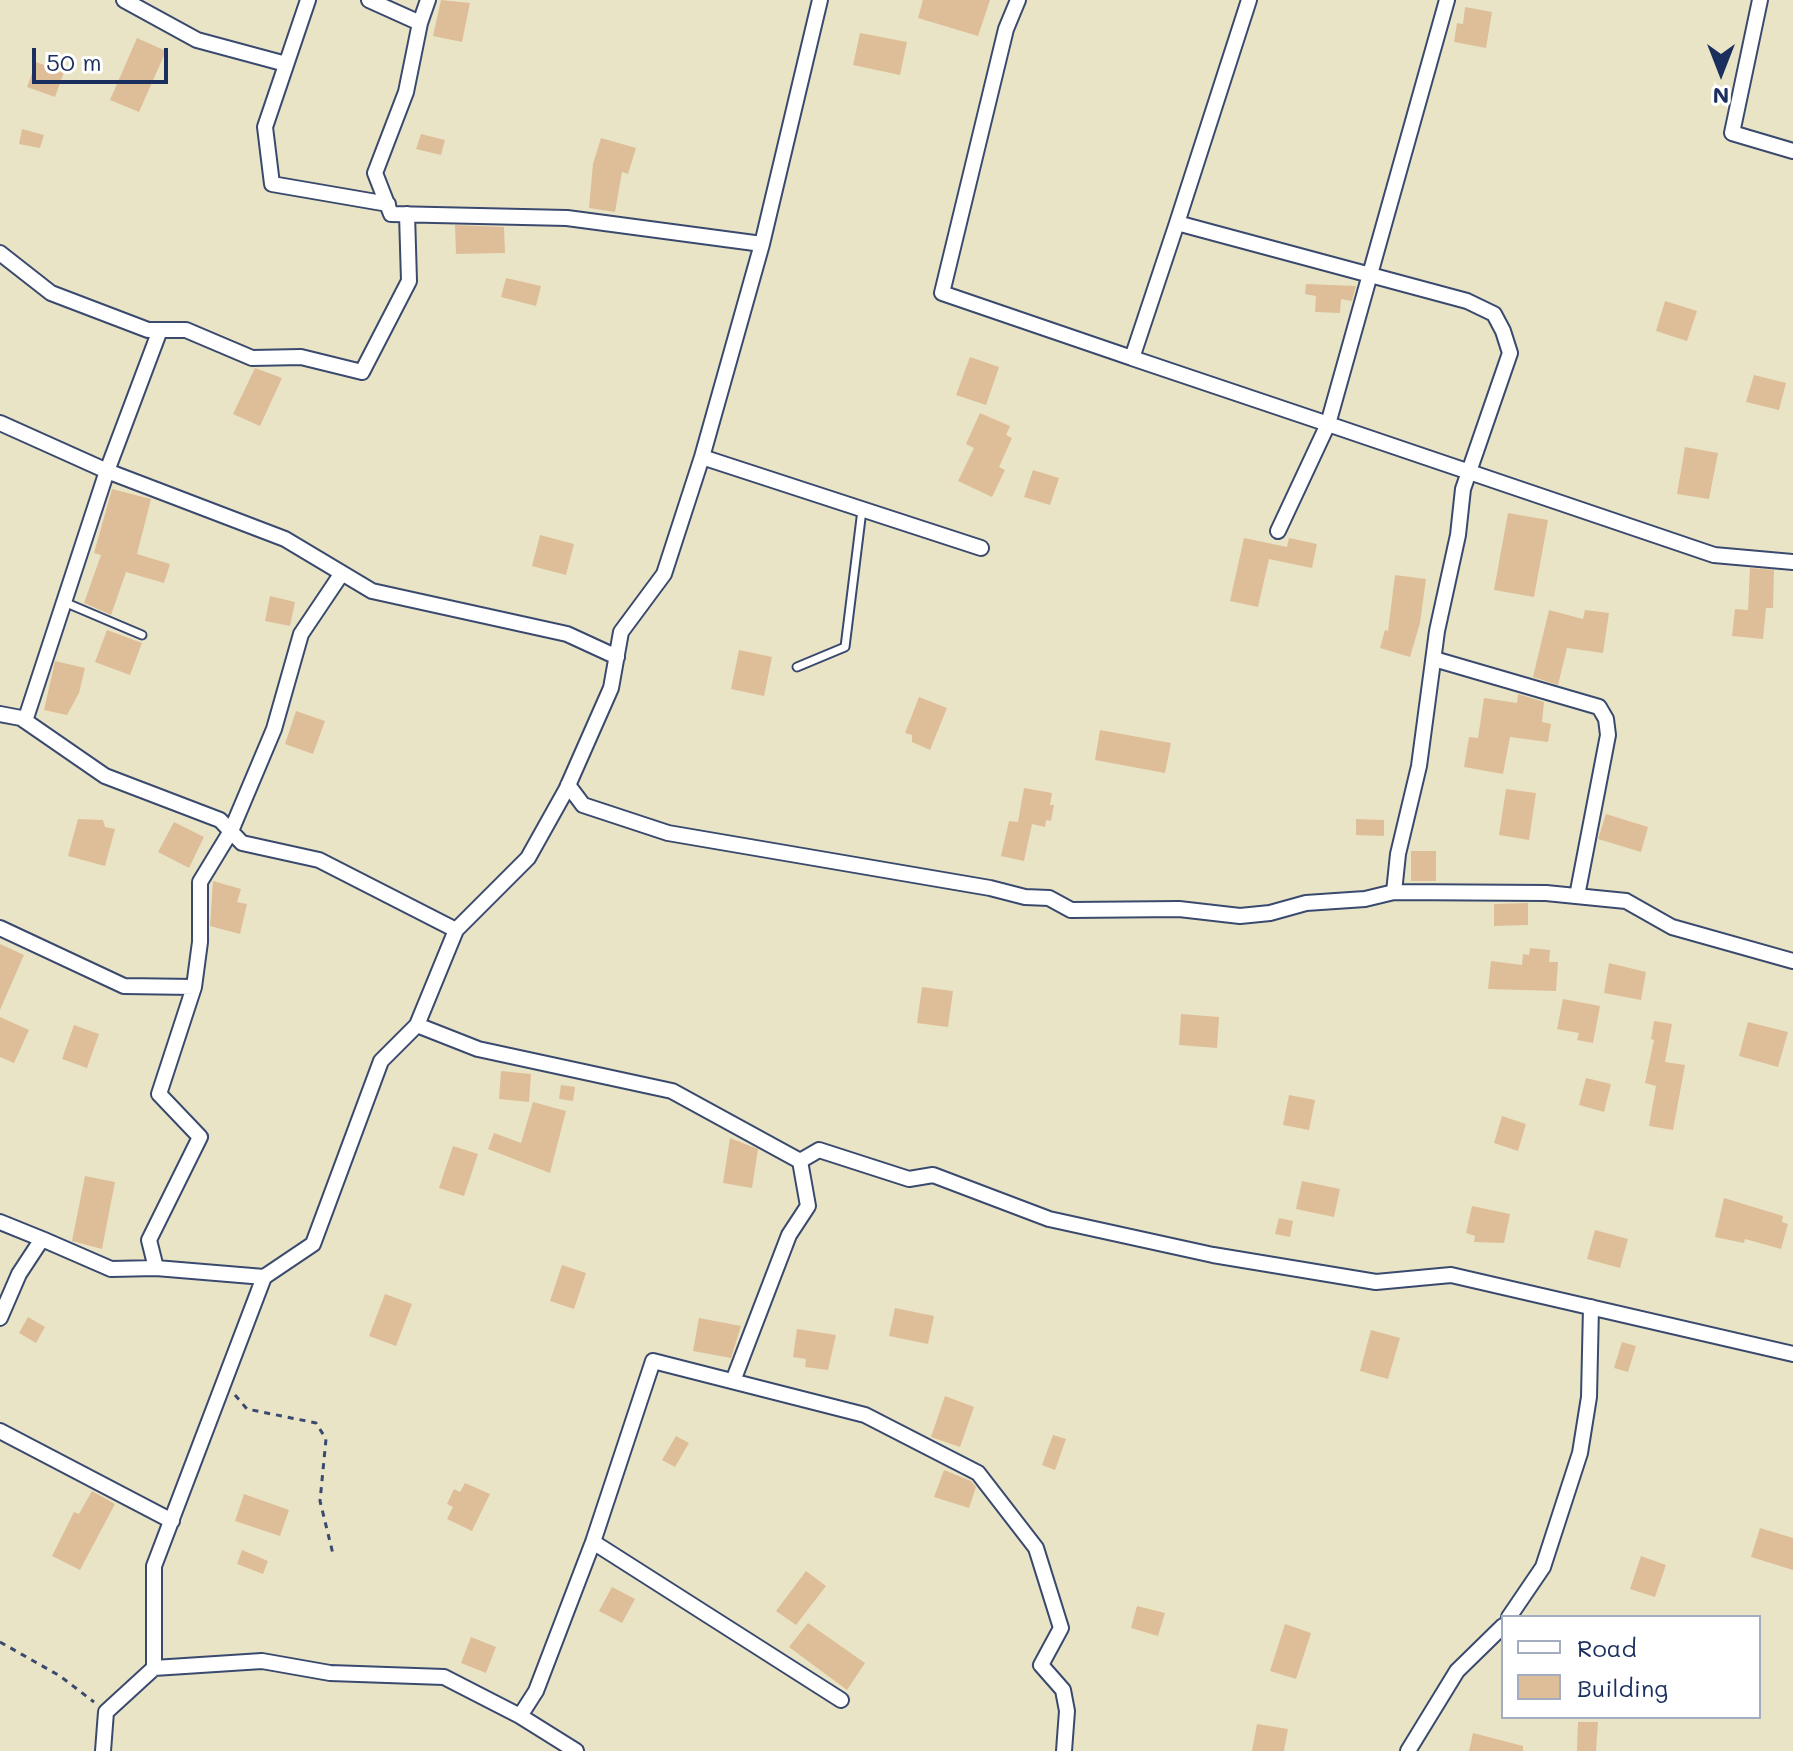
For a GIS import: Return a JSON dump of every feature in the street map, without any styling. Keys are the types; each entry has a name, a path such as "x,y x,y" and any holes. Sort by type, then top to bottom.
{"street":[{"path":"124,0 197,40 286,64"},
{"path":"308,0 265,127 272,184 388,204"},
{"path":"369,0 420,23"},
{"path":"428,0 420,23 406,92 375,173 391,214 567,218 762,244"},
{"path":"154,1668 154,1566 264,1277 313,1244 381,1061 417,1025 456,930 528,858 568,785 611,688 621,632 664,574 702,457 762,244 820,0"},
{"path":"1018,0 1006,29 942,293 1469,469 1714,555 1793,562"},
{"path":"1132,358 1249,0"},
{"path":"1278,531 1328,424 1447,0"},
{"path":"1760,0 1732,133 1793,151"},
{"path":"0,253 51,293 148,330 186,330 252,358 301,357 362,372 409,281 407,214"},
{"path":"1177,223 1467,301 1494,314 1503,331 1510,353 1469,469 1434,659 1419,766 1398,854 1394,892"},
{"path":"25,721 107,471 160,330"},
{"path":"0,423 107,471 285,539 372,591 567,634 617,657"},
{"path":"702,457 981,548"},
{"path":"156,1268 149,1240 200,1137 159,1094 194,987 200,942 200,882 231,831 274,729 301,634 342,573"},
{"path":"1434,659 1599,707 1606,719 1608,735 1577,896"},
{"path":"0,714 25,721 105,776 220,820 242,843 319,860 456,930"},
{"path":"568,785 583,805 668,833 990,888 1025,897 1049,898 1071,910 1179,909 1240,916 1270,913 1306,903 1355,900 1394,892 1488,891 1577,896 1626,901 1672,927 1793,961"},
{"path":"0,928 124,986 194,987"},
{"path":"417,1025 478,1049 672,1091 800,1161"},
{"path":"800,1161 819,1150 909,1179 933,1175 1049,1219 1213,1255 1376,1282 1451,1275 1793,1354"},
{"path":"733,1381 789,1235 808,1206 800,1161"},
{"path":"0,1222 111,1269 156,1268 264,1277"},
{"path":"0,1318 19,1274 42,1239"},
{"path":"1510,1615 1543,1567 1580,1453 1589,1397 1591,1307"},
{"path":"520,1716 536,1691 593,1542 653,1361 865,1415 978,1473 1036,1548 1061,1628 1041,1665 1063,1690 1067,1711 1064,1751"},
{"path":"0,1431 172,1521"},
{"path":"593,1542 841,1700"},
{"path":"1408,1751 1457,1671 1501,1628"},
{"path":"103,1751 106,1712 154,1668 262,1661 330,1673 444,1677 520,1716 576,1751"}],"lane":[{"path":"797,667 845,647 862,510"},
{"path":"64,602 142,635"}],"path":[{"path":"224,1383 247,1409 316,1423 326,1439 320,1501 333,1554"},
{"path":"0,1642 60,1676 106,1712"}],"building":[{"path":"441,0 470,3 462,42 433,36"},
{"path":"923,0 990,0 978,36 918,18"},
{"path":"1465,7 1492,12 1486,48 1454,42 1457,23 1463,24"},
{"path":"860,33 907,42 900,75 853,65"},
{"path":"137,38 166,51 139,112 110,100"},
{"path":"36,62 64,72 55,97 27,87"},
{"path":"22,129 44,135 40,148 19,144"},
{"path":"421,134 445,140 441,155 416,149"},
{"path":"601,138 636,148 628,174 622,172 615,212 589,208 593,164"},
{"path":"455,225 504,227 505,253 456,254"},
{"path":"506,278 541,286 536,306 501,297"},
{"path":"1306,284 1356,286 1352,301 1341,299 1340,313 1315,312 1316,296 1305,294"},
{"path":"1665,301 1697,311 1687,341 1656,331"},
{"path":"970,357 999,367 986,405 956,395"},
{"path":"255,368 282,378 260,426 233,414"},
{"path":"1754,375 1786,383 1779,410 1746,402"},
{"path":"980,413 1010,426 1006,435 1012,438 999,467 1005,470 992,497 958,481 974,448 966,444"},
{"path":"1685,447 1718,453 1709,499 1677,494"},
{"path":"1033,470 1059,478 1050,505 1024,497"},
{"path":"112,489 151,499 137,554 170,564 164,583 126,572 111,615 84,603 101,555 94,553"},
{"path":"1508,513 1548,520 1534,597 1494,590"},
{"path":"540,535 574,544 566,575 532,566"},
{"path":"1244,538 1287,547 1289,538 1317,544 1312,568 1269,559 1258,607 1230,601"},
{"path":"1750,568 1774,570 1773,608 1766,608 1763,639 1732,636 1735,609 1748,610"},
{"path":"1395,575 1426,579 1420,623 1410,657 1380,648 1385,630 1388,631"},
{"path":"270,596 295,602 290,626 265,621"},
{"path":"1549,610 1583,619 1585,610 1609,613 1603,653 1567,648 1558,685 1533,677"},
{"path":"107,630 142,643 130,675 95,662"},
{"path":"739,650 772,657 764,696 731,689"},
{"path":"55,661 85,668 79,693 67,715 44,710"},
{"path":"1518,694 1544,702 1542,722 1551,724 1548,742 1510,737 1503,774 1464,767 1469,737 1478,738 1484,698 1517,703"},
{"path":"919,697 947,708 930,750 912,742 912,735 905,733"},
{"path":"296,711 325,721 313,754 285,744"},
{"path":"1100,730 1171,743 1165,773 1095,760"},
{"path":"1024,788 1052,793 1050,805 1054,805 1051,821 1046,820 1045,827 1032,824 1024,861 1001,856 1009,821 1018,822"},
{"path":"1506,789 1536,793 1529,840 1499,835"},
{"path":"1606,814 1648,827 1641,852 1598,839"},
{"path":"78,819 103,820 105,827 115,829 105,866 68,856"},
{"path":"1356,819 1384,820 1384,836 1356,835"},
{"path":"174,822 204,837 189,868 158,852"},
{"path":"1411,851 1436,851 1436,881 1411,881"},
{"path":"213,881 241,889 237,902 247,904 240,934 210,926"},
{"path":"1528,903 1528,925 1494,926 1494,904"},
{"path":"0,944 24,955 0,1010"},
{"path":"1530,948 1550,950 1549,962 1558,962 1556,991 1488,989 1491,961 1522,965 1523,954 1529,955"},
{"path":"1609,963 1646,972 1641,1000 1604,993"},
{"path":"922,987 953,991 948,1027 917,1023"},
{"path":"1563,999 1600,1006 1593,1043 1577,1040 1579,1033 1557,1029"},
{"path":"1181,1014 1219,1017 1217,1048 1179,1045"},
{"path":"0,1017 29,1030 14,1063 0,1057"},
{"path":"1654,1021 1672,1024 1665,1062 1685,1065 1673,1130 1649,1126 1656,1086 1645,1083 1654,1040 1651,1039"},
{"path":"1748,1022 1788,1032 1778,1067 1739,1056"},
{"path":"74,1025 99,1034 87,1068 62,1059"},
{"path":"501,1071 531,1074 529,1102 499,1099"},
{"path":"1586,1078 1611,1084 1604,1112 1579,1105"},
{"path":"561,1085 575,1087 573,1101 559,1099"},
{"path":"1289,1095 1315,1100 1309,1130 1283,1125"},
{"path":"533,1102 566,1111 550,1173 488,1149 494,1133 521,1143"},
{"path":"1502,1116 1526,1124 1518,1151 1494,1143"},
{"path":"730,1138 758,1149 752,1188 723,1183"},
{"path":"453,1146 478,1154 464,1196 439,1188"},
{"path":"85,1176 115,1182 102,1249 72,1241"},
{"path":"1302,1181 1340,1189 1334,1217 1296,1209"},
{"path":"1724,1198 1783,1216 1782,1222 1788,1224 1781,1249 1745,1239 1744,1243 1715,1237"},
{"path":"1472,1206 1510,1214 1504,1243 1474,1242 1475,1236 1466,1233"},
{"path":"1279,1218 1293,1221 1290,1237 1275,1234"},
{"path":"1595,1230 1628,1239 1620,1268 1587,1259"},
{"path":"562,1265 586,1273 574,1309 550,1301"},
{"path":"385,1294 412,1304 396,1346 369,1336"},
{"path":"895,1308 934,1316 928,1344 889,1336"},
{"path":"28,1317 45,1327 36,1343 19,1333"},
{"path":"699,1318 741,1326 731,1358 693,1351"},
{"path":"797,1329 836,1335 828,1370 805,1367 806,1359 793,1357"},
{"path":"1371,1330 1400,1338 1388,1379 1360,1371"},
{"path":"1622,1342 1636,1346 1628,1372 1614,1368"},
{"path":"945,1396 974,1407 960,1447 931,1437"},
{"path":"1053,1435 1066,1439 1055,1470 1042,1465"},
{"path":"676,1436 689,1443 675,1467 662,1460"},
{"path":"944,1470 971,1481 976,1487 969,1508 934,1497"},
{"path":"465,1483 490,1494 472,1531 447,1519 453,1507 447,1504 454,1489 460,1492"},
{"path":"92,1491 115,1504 80,1570 52,1556 74,1512 79,1514"},
{"path":"244,1494 289,1510 280,1536 235,1521"},
{"path":"1760,1528 1793,1538 1793,1570 1751,1557"},
{"path":"242,1550 268,1561 263,1574 237,1564"},
{"path":"1641,1556 1666,1565 1655,1597 1630,1589"},
{"path":"806,1571 826,1586 796,1625 776,1611"},
{"path":"612,1587 635,1599 622,1623 599,1611"},
{"path":"1137,1606 1165,1613 1158,1636 1131,1628"},
{"path":"808,1623 865,1663 847,1690 789,1647"},
{"path":"1285,1624 1311,1633 1296,1679 1270,1671"},
{"path":"471,1637 496,1647 486,1673 461,1663"},
{"path":"1578,1722 1598,1722 1596,1751 1577,1751"},
{"path":"1257,1724 1288,1729 1284,1751 1252,1751"},
{"path":"1473,1733 1523,1746 1523,1751 1469,1751"}]}
